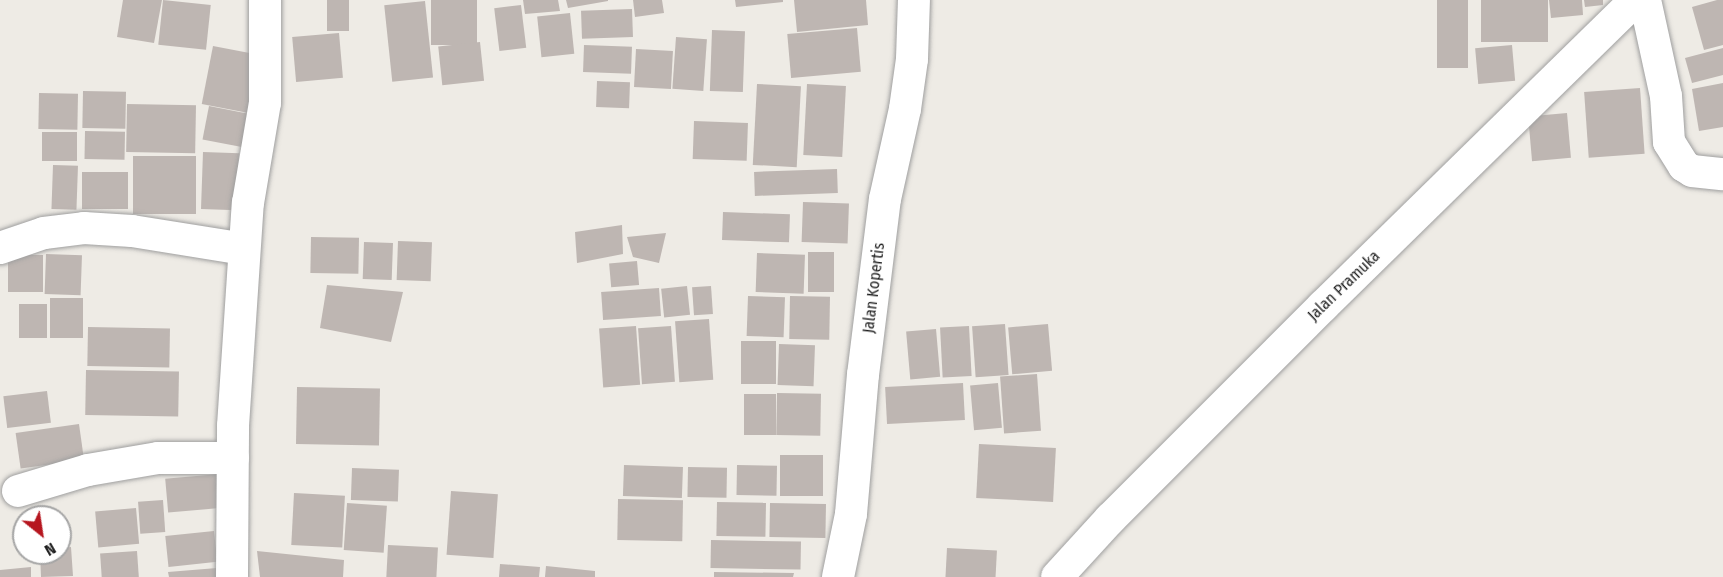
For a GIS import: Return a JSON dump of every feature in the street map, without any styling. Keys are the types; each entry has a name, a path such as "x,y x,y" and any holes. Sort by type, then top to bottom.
{"street":[{"path":"232,577 232,458 248,203 265,103 265,0"},
{"name":"Jalan Kopertis","path":"838,577 851,514 863,375 885,199 905,109 912,59 914,0"},
{"name":"Jalan Pramuka","path":"1057,577 1110,519 1315,314 1636,0"},
{"path":"1645,0 1666,96 1669,142 1684,166 1692,171 1723,174"},
{"path":"0,248 45,233 84,228 132,231 244,249"},
{"path":"18,491 88,470 158,458 232,458"}],"building":[{"path":"123,0 162,0 154,43 117,37"},
{"path":"163,0 211,5 206,50 158,45"},
{"path":"327,0 349,0 349,31 327,31"},
{"path":"431,0 477,0 477,45 431,45"},
{"path":"523,0 558,0 560,11 525,14"},
{"path":"566,0 608,0 608,1 568,8"},
{"path":"633,0 662,0 664,13 635,17"},
{"path":"735,0 783,0 783,2 736,7"},
{"path":"794,0 866,0 868,25 797,32"},
{"path":"1437,0 1468,0 1468,68 1437,68"},
{"path":"1481,0 1548,0 1548,42 1481,42"},
{"path":"1549,0 1582,0 1583,15 1551,18"},
{"path":"1584,0 1603,0 1603,5 1585,7"},
{"path":"1723,0 1723,45 1704,50 1692,7"},
{"path":"425,1 433,78 392,82 384,5"},
{"path":"521,5 526,48 499,51 494,8"},
{"path":"632,9 633,37 582,39 581,11"},
{"path":"570,13 574,54 541,57 537,16"},
{"path":"857,28 861,72 791,78 787,34"},
{"path":"712,30 745,31 743,92 710,91"},
{"path":"339,33 343,78 296,82 292,37"},
{"path":"676,37 707,39 703,91 672,89"},
{"path":"480,42 484,81 442,85 438,46"},
{"path":"584,45 632,47 631,74 583,72"},
{"path":"1512,45 1515,81 1478,84 1475,48"},
{"path":"213,46 261,55 250,113 202,104"},
{"path":"1723,48 1723,75 1692,83 1685,58"},
{"path":"636,49 673,51 671,89 634,87"},
{"path":"597,81 630,82 629,108 596,107"},
{"path":"1723,83 1723,127 1699,131 1692,89"},
{"path":"757,84 801,86 797,167 753,165"},
{"path":"807,84 846,86 842,157 803,155"},
{"path":"1640,88 1645,154 1589,158 1584,92"},
{"path":"83,91 126,92 125,129 82,128"},
{"path":"39,93 78,94 77,130 38,129"},
{"path":"127,104 196,105 195,153 126,152"},
{"path":"209,106 252,114 246,148 203,139"},
{"path":"1567,113 1571,158 1532,161 1528,116"},
{"path":"694,121 748,123 747,161 693,159"},
{"path":"85,131 125,132 125,160 85,159"},
{"path":"42,132 77,132 77,161 42,161"},
{"path":"203,152 239,153 237,210 201,209"},
{"path":"133,156 196,156 196,214 133,214"},
{"path":"53,165 78,166 76,210 51,209"},
{"path":"837,169 838,193 755,196 754,172"},
{"path":"82,172 128,172 128,209 82,209"},
{"path":"803,202 849,204 848,244 802,242"},
{"path":"723,212 790,214 789,242 722,240"},
{"path":"622,225 623,254 577,263 575,232"},
{"path":"666,233 659,263 633,257 627,237"},
{"path":"311,237 359,238 358,274 310,273"},
{"path":"398,241 432,242 431,281 397,280"},
{"path":"364,242 393,243 392,280 363,279"},
{"path":"808,252 834,252 834,292 808,292"},
{"path":"757,253 805,255 804,294 756,292"},
{"path":"46,254 82,255 81,295 45,294"},
{"path":"8,255 43,255 43,292 8,292"},
{"path":"637,261 639,285 611,287 609,263"},
{"path":"327,285 403,292 391,342 320,328"},
{"path":"687,286 690,315 664,318 661,289"},
{"path":"711,286 713,314 694,315 692,287"},
{"path":"659,288 661,316 603,320 601,292"},
{"path":"748,296 785,297 784,337 747,336"},
{"path":"790,296 830,297 829,340 789,339"},
{"path":"50,298 83,298 83,338 50,338"},
{"path":"19,304 47,304 47,338 19,338"},
{"path":"709,319 713,380 679,382 675,321"},
{"path":"1005,324 1009,375 976,377 972,326"},
{"path":"1048,324 1052,371 1012,374 1008,327"},
{"path":"636,326 640,385 603,387 599,329"},
{"path":"671,326 675,382 642,384 638,328"},
{"path":"969,326 972,376 943,377 940,328"},
{"path":"88,327 170,328 169,367 87,366"},
{"path":"936,329 940,377 910,379 906,332"},
{"path":"741,341 776,341 776,384 741,384"},
{"path":"779,344 815,345 814,386 778,385"},
{"path":"86,370 179,372 178,417 85,415"},
{"path":"1037,374 1041,431 1004,433 1000,377"},
{"path":"963,383 965,420 887,424 885,387"},
{"path":"998,383 1002,428 974,430 970,385"},
{"path":"297,387 380,388 379,445 296,444"},
{"path":"47,391 51,423 7,428 3,396"},
{"path":"777,393 821,394 820,436 776,435"},
{"path":"744,394 776,394 776,435 744,435"},
{"path":"79,424 84,460 21,469 16,433"},
{"path":"979,444 1056,448 1053,502 976,498"},
{"path":"780,455 823,455 823,496 780,496"},
{"path":"624,465 683,467 682,498 623,496"},
{"path":"737,465 777,466 776,496 736,495"},
{"path":"688,467 727,468 726,498 687,497"},
{"path":"352,468 399,470 398,502 351,500"},
{"path":"219,474 222,508 168,513 165,479"},
{"path":"451,491 498,494 493,558 447,555"},
{"path":"294,493 345,496 342,548 291,545"},
{"path":"618,499 683,500 682,541 617,540"},
{"path":"163,500 165,532 140,534 138,502"},
{"path":"717,502 766,503 765,537 716,536"},
{"path":"347,503 387,506 384,553 344,550"},
{"path":"770,503 826,504 825,538 769,537"},
{"path":"136,508 139,544 98,547 95,512"},
{"path":"214,531 217,562 169,567 165,536"},
{"path":"711,540 801,542 800,570 711,568"},
{"path":"388,545 438,548 436,577 386,577"},
{"path":"947,548 997,551 996,577 945,577"},
{"path":"137,551 139,577 102,577 100,554"},
{"path":"257,551 344,560 343,577 260,577"},
{"path":"72,562 73,576 41,577 40,565 72,565"},
{"path":"500,564 540,567 539,577 499,577"},
{"path":"546,566 595,571 595,577 545,577"},
{"path":"31,567 31,577 0,577 0,570"},
{"path":"217,568 217,577 169,577 168,572"},
{"path":"714,572 794,573 793,577 714,577"}]}
